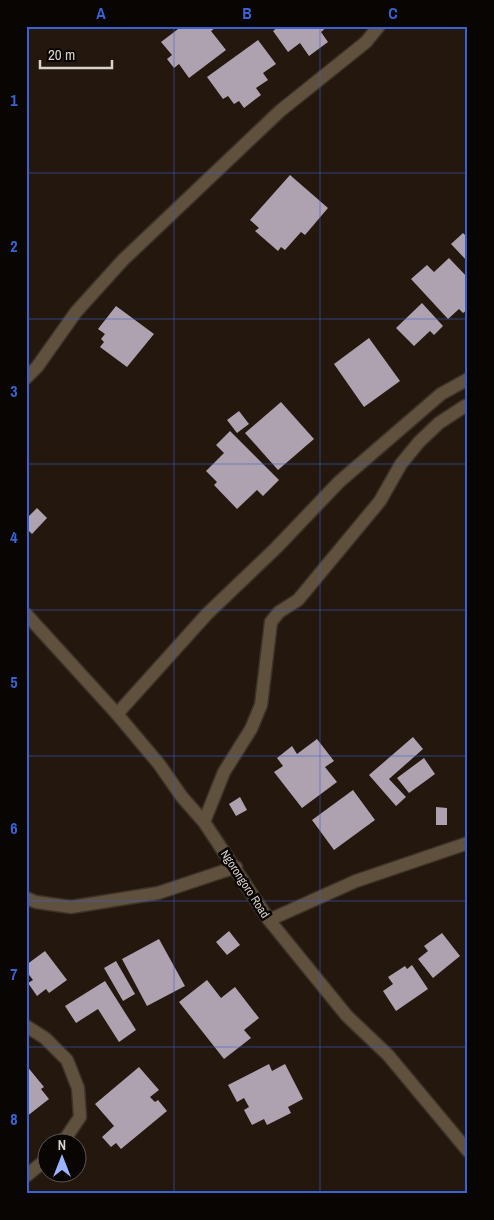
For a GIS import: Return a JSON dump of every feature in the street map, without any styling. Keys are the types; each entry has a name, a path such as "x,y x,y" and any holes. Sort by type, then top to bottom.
{"street":[{"path":"26,378 37,367 76,312 123,260 280,111 366,42 379,26"},
{"path":"117,714 207,614 276,548 339,482 441,394 468,380"},
{"path":"441,394 466,406"},
{"path":"204,822 224,772 251,729 261,706 271,622 279,612 298,600 380,501 401,464 419,442 439,423 466,406"},
{"name":"Ngorongoro Road","path":"26,614 117,714 204,822 236,867 269,920 347,1016 388,1056 468,1151"},
{"path":"269,920 356,881 468,843"},
{"path":"26,898 36,902 71,907 158,893 236,867"},
{"path":"26,1026 45,1038 67,1060 78,1088 80,1117 70,1132"},
{"path":"26,1176 38,1166"}],"building":[{"path":"182,26 218,26 211,31 226,50 189,78 179,64 174,68 167,59 172,55 161,42"},
{"path":"279,26 328,26 321,32 328,42 309,56 300,43 288,52 273,31"},
{"path":"258,40 276,64 263,73 268,80 256,88 261,95 244,108 239,101 234,104 228,96 223,99 207,77"},
{"path":"290,175 328,208 305,235 301,232 285,250 281,247 278,251 255,231 259,228 250,220"},
{"path":"463,233 468,238 468,262 451,244"},
{"path":"449,258 468,278 468,309 463,313 459,309 448,319 411,279 427,265 434,272"},
{"path":"422,303 443,326 434,335 430,331 414,346 396,328"},
{"path":"116,306 154,334 127,367 100,347 104,342 101,339 105,334 98,329"},
{"path":"369,338 400,381 364,407 334,364"},
{"path":"281,402 314,439 278,470 245,433"},
{"path":"239,411 249,424 237,433 227,420"},
{"path":"230,431 279,480 263,496 257,490 237,509 214,485 217,482 206,471 224,453 216,445"},
{"path":"37,508 47,518 32,534 26,528 26,519"},
{"path":"413,737 423,749 389,779 406,797 396,806 369,775"},
{"path":"317,739 334,761 325,767 337,782 302,808 274,772 283,766 277,758 292,746 297,754"},
{"path":"424,758 435,774 409,793 397,778"},
{"path":"353,790 375,820 334,850 312,820"},
{"path":"240,797 247,810 236,816 229,804"},
{"path":"436,807 447,808 447,825 436,825"},
{"path":"229,931 240,945 227,955 216,942"},
{"path":"442,933 460,956 433,978 418,959 428,951 424,946"},
{"path":"159,939 185,986 147,1006 122,959"},
{"path":"45,951 67,980 49,993 46,989 37,996 28,983 33,980 26,971 26,965"},
{"path":"116,961 135,994 123,1001 104,968"},
{"path":"412,965 428,989 396,1011 383,991 393,984 388,977 405,966 407,969"},
{"path":"207,980 221,998 235,987 259,1018 244,1030 251,1038 224,1059 179,1002"},
{"path":"105,981 136,1030 119,1042 98,1009 76,1023 65,1006"},
{"path":"269,1064 272,1071 285,1064 303,1099 288,1107 291,1113 267,1125 264,1119 252,1125 244,1110 249,1107 244,1098 237,1102 228,1085"},
{"path":"26,1065 44,1087 41,1089 49,1099 26,1117"},
{"path":"139,1067 159,1090 150,1097 155,1102 158,1100 167,1111 121,1149 116,1143 111,1147 102,1137 114,1126 95,1104"}]}
